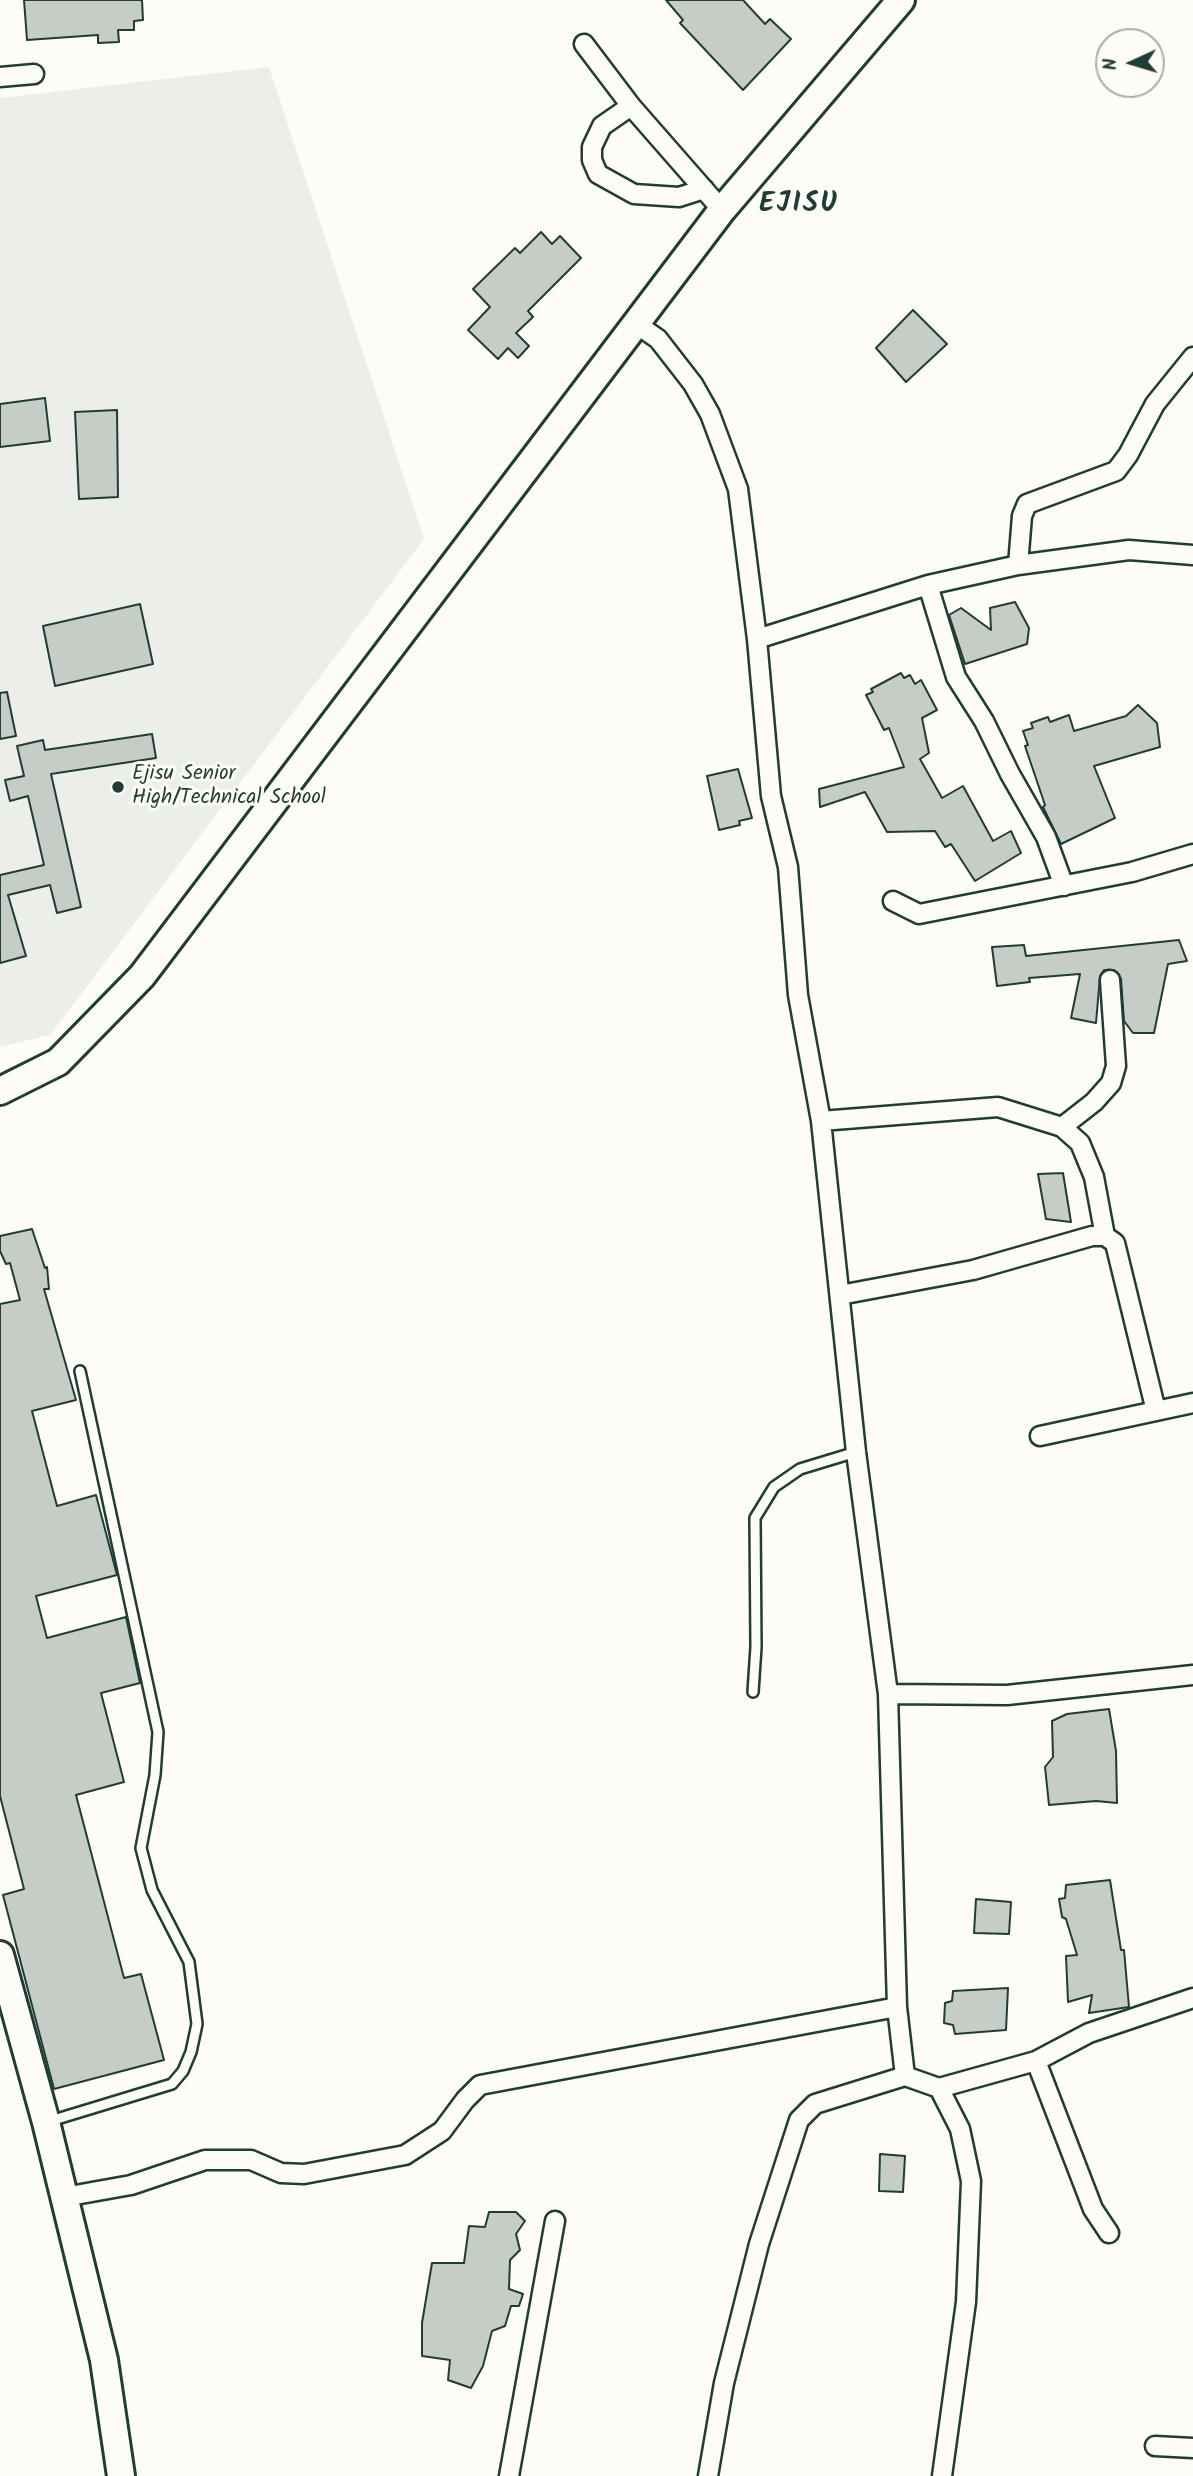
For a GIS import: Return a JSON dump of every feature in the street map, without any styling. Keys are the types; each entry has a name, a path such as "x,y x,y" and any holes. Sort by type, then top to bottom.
{"main road":[{"path":"0,1091 58,1062 142,976 722,210 901,0"},
{"path":"0,1955 46,2122 104,2360 121,2476"}],"street":[{"path":"584,44 631,106 722,210"},
{"path":"0,77 34,74"},
{"path":"631,106 602,126 592,147 592,160 598,174 634,194 679,197 704,189"},
{"path":"635,323 658,339 675,358 710,414 738,489 757,639 771,796 788,867 798,995 821,1121 856,1452 888,1694 897,2007 905,2076"},
{"path":"1018,565 1022,516 1027,504 1116,471 1128,455 1155,404 1193,357"},
{"path":"757,639 928,585 1018,565 1129,550 1193,555"},
{"path":"928,585 956,677 984,721 1046,837 1064,887"},
{"path":"894,901 919,914 1064,887 1132,872 1193,854"},
{"path":"1062,1127 1094,1102 1111,1083 1114,1074 1116,1066 1110,980"},
{"path":"821,1121 998,1107 1062,1127 1080,1143 1094,1177 1105,1236"},
{"path":"840,1295 973,1270 1092,1236 1105,1236 1115,1243 1156,1411"},
{"path":"1040,1436 1193,1403"},
{"path":"888,1694 1007,1695 1193,1675"},
{"path":"708,2476 724,2383 759,2244 799,2120 815,2104 905,2076 939,2088 1036,2062 1089,2033 1193,1998"},
{"path":"64,2197 131,2185 205,2160 251,2160 281,2173 304,2174 405,2155 442,2131 465,2099 480,2085 897,2007"},
{"path":"1036,2062 1093,2209 1109,2233"},
{"path":"939,2088 960,2129 971,2181 966,2302 943,2476"},
{"path":"509,2476 555,2221"},
{"path":"1155,2446 1193,2448"}],"lane":[{"path":"46,2122 172,2084 183,2071 191,2052 197,2024 189,1962 152,1889 141,1848 155,1775 158,1732 80,1371"},
{"path":"753,1692 756,1647 755,1518 774,1487 800,1469 856,1452"}],"shaded area":[{"name":"Ejisu Senior High/Technical School","path":"269,67 424,539 50,1035 0,1047 0,98"}],"building":[{"path":"24,0 142,0 143,20 134,21 134,30 118,30 119,42 98,43 98,35 27,40"},
{"path":"666,0 743,0 765,24 770,19 791,39 743,90 680,23 683,20"},
{"path":"541,232 552,244 560,236 581,258 528,311 533,317 516,333 529,346 518,358 508,348 498,359 468,330 490,307 473,289 515,248 520,253"},
{"path":"913,310 947,344 906,382 876,348"},
{"path":"45,398 50,441 0,447 0,404"},
{"path":"117,410 118,497 79,499 75,412"},
{"path":"1015,602 1029,628 1027,644 965,664 949,615 961,608 991,630 990,608"},
{"path":"140,604 153,664 55,686 43,626"},
{"path":"901,673 904,678 910,675 915,684 921,680 937,710 922,718 929,753 920,759 942,798 963,786 993,841 1011,831 1021,853 975,881 951,844 945,847 935,831 887,832 865,792 820,807 819,789 904,767 889,728 884,730 866,695 873,692 871,689"},
{"path":"7,692 16,736 0,739 0,693"},
{"path":"1138,705 1157,723 1160,747 1094,766 1115,818 1061,844 1043,807 1045,805 1025,746 1028,745 1023,731 1033,728 1031,723 1048,717 1050,722 1069,715 1074,731 1126,716"},
{"path":"152,734 156,758 51,774 81,907 57,913 50,885 8,895 26,956 0,963 0,875 44,865 28,796 10,801 5,780 24,776 17,746 43,740 45,750"},
{"path":"738,769 752,818 739,821 740,825 719,830 707,776"},
{"path":"1179,940 1187,961 1168,964 1154,1033 1133,1033 1124,1021 1121,979 1114,970 1104,970 1100,976 1096,1023 1071,1018 1080,974 1029,978 1030,982 997,986 992,947 1024,945 1026,956"},
{"path":"1063,1173 1071,1222 1046,1219 1038,1174"},
{"path":"32,1229 45,1268 47,1267 49,1289 44,1289 76,1400 32,1411 57,1506 96,1495 117,1575 36,1596 47,1638 126,1617 140,1683 101,1693 124,1782 76,1795 124,1978 141,1974 164,2060 54,2089 3,1895 24,1889 0,1796 0,1304 20,1300 10,1263 6,1264 0,1251 0,1236"},
{"path":"1109,1709 1116,1751 1117,1803 1096,1801 1049,1805 1045,1767 1053,1757 1052,1721 1067,1714"},
{"path":"1110,1880 1121,1950 1124,1950 1129,2007 1089,2013 1092,1995 1068,2002 1066,1956 1077,1955 1066,1919 1062,1917 1059,1899 1065,1898 1066,1885"},
{"path":"976,1899 1011,1902 1009,1934 974,1933"},
{"path":"1008,1988 1006,2030 955,2034 953,2025 944,2023 945,2003 952,2001 953,1991"},
{"path":"880,2154 905,2156 903,2192 879,2191"},
{"path":"489,2212 516,2212 525,2221 516,2234 520,2250 510,2260 509,2289 523,2294 519,2306 511,2306 505,2326 492,2331 483,2366 471,2388 448,2380 450,2360 422,2356 422,2323 432,2263 464,2263 469,2226 485,2227"}],"place":[{"name":"Ejisu Senior High/Technical School","path":"118,787"}],"district":[{"name":"EJISU","path":"799,206"}]}
